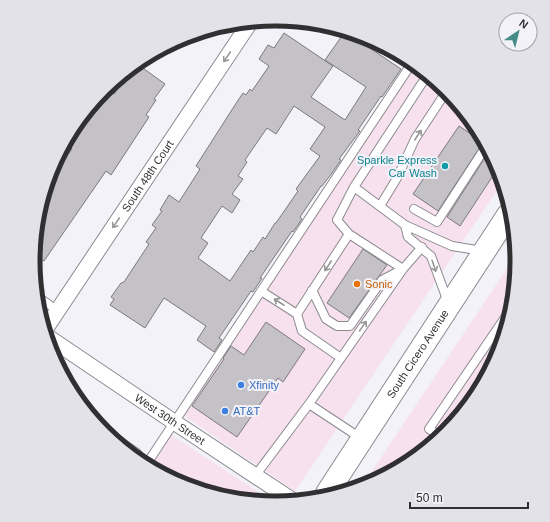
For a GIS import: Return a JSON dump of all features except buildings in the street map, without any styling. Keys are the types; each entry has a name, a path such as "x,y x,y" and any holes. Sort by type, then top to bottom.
{"main road":[{"name":"South Cicero Avenue","path":"329,489 506,219"}],"street":[{"name":"South 48th Court","path":"49,324 246,28"},
{"name":"West 30th Street","path":"54,341 285,495"}],"lane":[{"path":"149,460 409,68"},
{"path":"403,269 349,234 337,220 354,187 424,79"},
{"path":"380,206 397,178 414,139 444,98"},
{"path":"414,209 437,222 483,151"},
{"path":"354,187 405,225 452,246 485,251"},
{"path":"405,225 408,237 422,247 431,256 449,306"},
{"path":"297,314 349,234"},
{"path":"255,476 309,404 403,269 422,247"},
{"path":"312,290 326,319 337,326 350,326 382,280 403,269"},
{"path":"261,290 297,314 302,331 341,358"},
{"path":"44,301 58,311"},
{"path":"435,433 429,429 502,322"},
{"path":"309,404 362,439"}],"shaded area":[{"path":"409,68 430,84 452,106 479,144 499,188 295,491 180,413"},
{"path":"510,264 508,292 498,337 479,379 452,416 430,438 392,465 368,477"},
{"path":"167,432 263,495 244,494 199,484 171,472 149,460"}],"place":[{"name":"Sparkle Express Car Wash","path":"445,166"},
{"name":"Sonic","path":"357,284"},
{"name":"Xfinity","path":"241,385"},
{"name":"AT&T","path":"225,411"}]}
